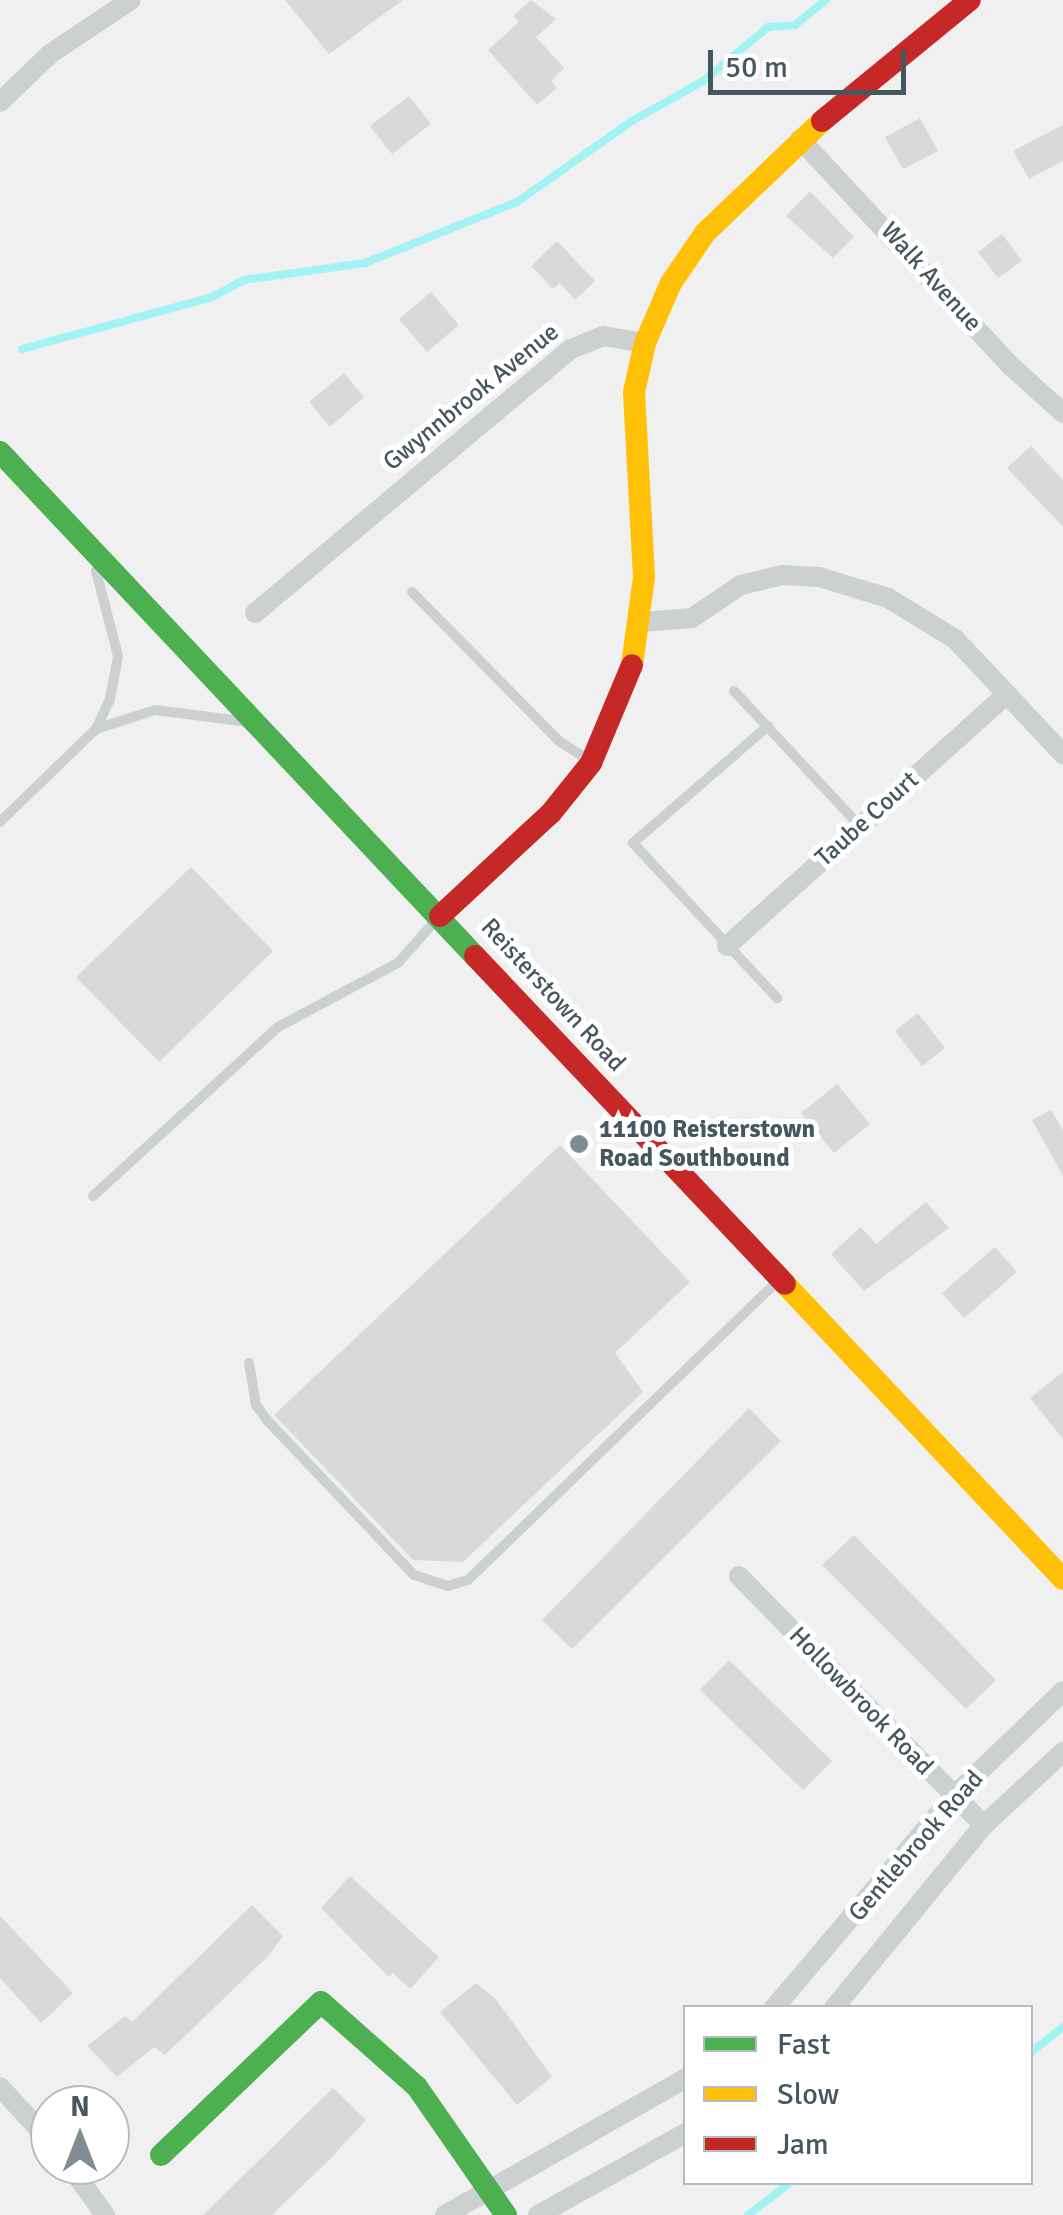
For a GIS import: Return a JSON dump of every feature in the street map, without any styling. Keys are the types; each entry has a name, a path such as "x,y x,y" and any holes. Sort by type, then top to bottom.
{"street":[{"path":"0,102 50,54 131,0"},
{"path":"440,916 540,824 591,762 626,690 642,622 633,445 644,343 659,304 704,232 800,139 970,0"},
{"name":"Walk Avenue","path":"800,139 1012,367 1063,413"},
{"name":"Gwynnbrook Avenue","path":"254,613 571,349 603,336 644,343"},
{"name":"Reisterstown Road","path":"0,452 1063,1578"},
{"path":"642,622 692,618 759,578 819,577 926,616 1063,754"},
{"name":"Taube Court","path":"727,946 1007,694"},
{"name":"Hollowbrook Road","path":"738,1576 984,1826"},
{"name":"Gentlebrook Road","path":"777,2005 954,1796 1063,1691"},
{"name":"Gentlebrook Road","path":"836,2005 984,1826 1063,1752"},
{"path":"161,2154 322,2002 417,2087 506,2215"},
{"path":"445,2215 683,2080"},
{"path":"0,2087 30,2120"},
{"path":"538,2215 683,2134"},
{"path":"83,2185 105,2215"}],"lane":[{"path":"88,542 118,656 96,729"},
{"path":"412,592 559,741 591,762"},
{"path":"734,691 859,825"},
{"path":"0,822 96,729 156,710 259,724"},
{"path":"768,726 633,843 777,998"},
{"path":"93,1196 278,1027 398,963 440,916"},
{"path":"250,1363 256,1405 266,1419 414,1575 448,1586 468,1580 782,1277"}],"building":[{"path":"285,0 403,0 329,54"},
{"path":"531,0 556,19 536,37 564,68 551,81 557,88 537,105 488,50 519,22 513,16"},
{"path":"409,96 431,124 392,154 370,126"},
{"path":"920,118 938,151 903,169 885,137"},
{"path":"1063,125 1063,161 1029,179 1013,151"},
{"path":"810,191 854,237 833,258 786,216"},
{"path":"1002,234 1022,261 998,278 978,252"},
{"path":"557,241 595,281 575,300 560,283 553,289 531,266"},
{"path":"431,292 459,325 427,352 399,319"},
{"path":"344,373 364,397 330,427 309,402"},
{"path":"1031,446 1063,480 1063,527 1007,468"},
{"path":"191,867 273,951 159,1062 76,977"},
{"path":"918,1013 945,1048 922,1066 895,1031"},
{"path":"837,1084 870,1124 834,1153 801,1113"},
{"path":"1051,1110 1063,1130 1063,1176 1032,1120"},
{"path":"560,1145 690,1282 615,1353 643,1392 463,1562 413,1560 274,1415"},
{"path":"926,1202 949,1228 864,1291 831,1254 861,1227 876,1244"},
{"path":"995,1247 1017,1272 964,1318 942,1293"},
{"path":"1063,1372 1063,1439 1030,1398"},
{"path":"749,1408 781,1441 572,1649 542,1620"},
{"path":"854,1535 996,1680 966,1709 822,1565"},
{"path":"729,1660 832,1761 803,1790 700,1690"},
{"path":"350,1876 439,1957 410,1989 393,1973 389,1977 321,1908"},
{"path":"252,1905 283,1936 269,1955 165,2055 154,2047 117,2077 87,2046 125,2016 132,2022"},
{"path":"0,1916 73,1993 41,2023 0,1978"},
{"path":"476,1983 495,1998 552,2077 517,2105 440,2012"},
{"path":"333,2088 366,2120 332,2157 272,2215 203,2215"}],"waterway":[{"path":"22,349 212,297 244,280 365,263 517,202 632,121 703,81 768,27 795,25 826,0"},
{"path":"1033,2051 1063,2027"},
{"path":"748,2215 787,2185"}],"traffic: fast":[{"path":"0,452 475,956"},
{"path":"161,2155 321,2002 417,2087 506,2215"}],"traffic: slow":[{"path":"632,665 644,577 634,392 645,343 671,283 705,233 822,121"},
{"path":"785,1284 1063,1579"}],"traffic: jam":[{"path":"822,121 970,0"},
{"path":"440,916 551,813 591,763 632,665"},
{"path":"475,956 785,1284"}],"place":[{"name":"11100 Reisterstown Road Southbound","path":"579,1144"}]}
